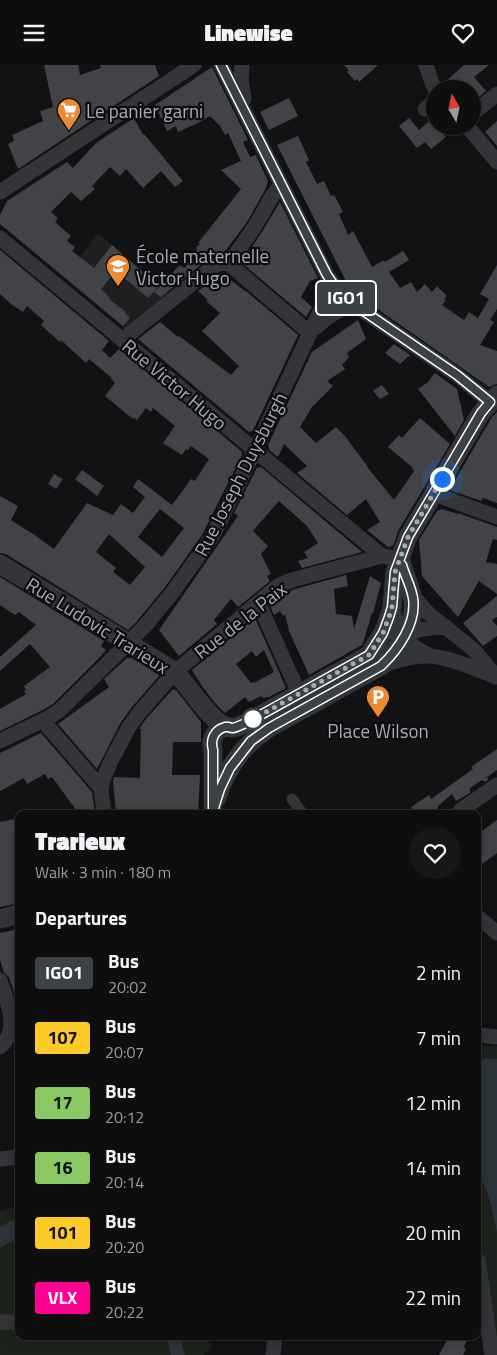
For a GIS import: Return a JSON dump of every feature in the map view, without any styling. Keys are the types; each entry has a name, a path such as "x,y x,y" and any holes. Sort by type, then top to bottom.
{"street":[{"path":"0,191 194,65"},
{"path":"221,65 230,69 242,65 242,85 247,115"},
{"path":"221,65 333,285 352,303 494,399 481,413 408,537 394,577 392,607 375,660"},
{"path":"426,65 431,80"},
{"path":"481,108 497,95"},
{"path":"474,135 497,162"},
{"path":"229,264 258,223 272,195 282,185"},
{"name":"Rue Victor Hugo","path":"0,238 382,556"},
{"path":"122,340 220,263 229,264 310,333"},
{"name":"Rue Joseph Duysburgh","path":"0,741 43,721 59,711 128,643 172,593 210,540 333,285"},
{"name":"Rue Joseph Duysburgh","path":"310,333 322,322 352,303"},
{"path":"434,494 497,517"},
{"path":"382,556 401,559"},
{"name":"Rue de la Paix","path":"104,810 101,788 110,761 139,713 175,672 278,586 292,580 382,556"},
{"path":"221,735 299,693 394,652 411,621 414,604 401,559"},
{"name":"Rue Ludovic Trarieux","path":"0,563 175,672 210,715 221,735"},
{"path":"412,595 424,609 474,650 497,677"},
{"path":"258,602 299,693"},
{"path":"392,607 396,621 412,646 432,656 497,677"},
{"path":"404,636 422,629 445,626"},
{"path":"214,810 224,778 240,754 255,738 269,728 375,660 432,656"},
{"path":"43,721 101,788"},
{"path":"238,730 244,736 245,742 240,754 232,760 224,760 217,756 221,735 238,730"},
{"path":"213,810 221,735"},
{"path":"463,810 497,785"},
{"path":"292,799 300,810"},
{"path":"0,919 15,916"},
{"path":"481,919 497,933"},
{"path":"0,979 10,1009 12,1022 10,1035 0,1047"},
{"path":"481,1035 497,1037"},
{"path":"0,1159 15,1157"},
{"path":"481,1280 492,1355"},
{"path":"0,1322 15,1322"},
{"path":"273,1355 275,1340"}],"shaded area":[{"name":"École maternelle Victor Hugo","path":"98,233 171,296 129,332 64,277"},
{"path":"481,1045 497,1046 497,1339 481,1250"},
{"path":"484,1059 497,1059 497,1233 493,1211 481,1180 481,1061"},
{"path":"15,1207 15,1220 0,1227 0,1211"},
{"path":"15,1220 15,1240 0,1248 0,1227"},
{"path":"15,1240 15,1340 167,1340 171,1355 0,1355 0,1248"},
{"path":"167,1340 181,1340 185,1355 171,1355"},
{"path":"181,1340 207,1340 212,1346 203,1355 185,1355"}],"building":[{"path":"44,65 78,65 80,75 101,68 100,65 155,65 159,76 18,169 8,144 14,141 12,135 43,121 40,111 53,107"},
{"path":"344,65 378,65 359,82 357,79 355,81 347,72 349,70"},
{"path":"464,65 489,65 474,77 477,80 447,80"},
{"path":"212,67 248,140 243,142 250,157 256,155 268,181 247,222 223,254 208,259 161,297 154,292 179,266 185,268 200,244 198,243 241,189 221,170 241,161 228,133 225,135 220,126 210,116 178,132 176,126 167,131 155,105"},
{"path":"481,85 486,91 481,95"},
{"path":"289,98 298,116 269,130 260,112"},
{"path":"134,118 143,135 183,181 175,187 161,171 143,188 126,169 120,176 110,167 92,186 95,189 81,201 71,192 51,212 58,218 55,222 71,236 67,241 75,247 72,251 94,268 112,245 159,286 148,298 116,271 101,289 130,318 123,326 0,224 0,215 7,201 67,162 73,168 96,143"},
{"path":"409,118 419,130 426,124 426,135 444,135 446,137 431,149 425,142 417,148 399,126"},
{"path":"497,121 497,146 485,132"},
{"path":"298,136 309,160 306,162 317,184 324,181 331,196 334,195 343,212 339,214 348,235 353,231 372,267 384,260 385,262 403,251 409,260 389,272 400,288 411,282 417,292 425,284 432,292 437,286 447,296 442,305 464,320 469,312 478,318 489,299 480,294 497,265 497,309 490,320 494,322 480,345 497,351 497,384 489,387 350,289 277,145"},
{"path":"280,202 318,278 310,281 301,297 312,307 306,317 243,264 243,260"},
{"path":"0,250 109,341 102,350 110,358 119,349 241,451 242,455 202,535 165,587 128,630 6,554 0,553 0,496 18,506 11,520 54,549 87,503 113,515 121,504 133,513 145,497 133,487 138,479 172,505 191,479 195,481 209,459 191,446 182,455 163,443 175,426 153,408 151,412 146,408 137,420 134,417 133,419 105,396 115,383 112,378 89,359 86,363 61,340 60,342 41,325 44,321 27,306 23,312 0,294","holes":["160,509 184,528 162,557 138,537","109,534 145,567 130,585 113,572 116,568 96,552"]},
{"path":"222,273 298,335 253,431 249,432 138,339 160,322 231,375 239,366 202,331 220,313 198,291"},
{"path":"358,320 366,339 347,353 349,357 342,365 345,369 327,381 333,386 312,407 300,427 316,443 336,427 394,500 414,471 412,467 388,447 399,435 402,438 420,418 450,444 398,531 394,544 388,547 367,530 380,522 366,499 347,515 297,473 307,466 284,444 278,457 269,450 268,445 312,352"},
{"path":"394,344 410,355 400,364 385,353"},
{"path":"435,373 457,389 464,420 455,436 418,389 428,382"},
{"path":"382,385 389,394 380,399 373,391"},
{"path":"497,412 497,503 483,498 481,501 450,490 492,417"},
{"path":"261,467 362,552 302,568 298,561 308,558 304,552 318,543 307,526 279,501 253,531 268,546 261,554 271,574 267,576 270,581 238,607 231,599 214,620 217,624 179,656 159,630 238,516 234,513 257,468"},
{"path":"82,470 104,486 97,496 75,479"},
{"path":"54,474 63,479 56,489 48,484"},
{"path":"442,509 497,527 497,540 493,539 486,562 497,564 497,594 479,581 458,617 422,576 419,540 437,511"},
{"path":"346,575 348,586 334,589 336,614 352,616 354,629 370,576 381,583 363,643 309,675 289,631 285,614 283,616 280,611 274,615 270,605 283,594 295,589"},
{"path":"0,577 104,641 101,646 106,650 53,704 0,731 0,709 26,694 24,686 50,667 30,644 0,671 0,657 36,625 19,612 15,615 0,605"},
{"path":"497,596 497,617 492,620 497,626 497,636 483,646 463,623"},
{"path":"255,618 286,688 269,697 263,698 261,696 249,702 245,697 225,713 215,703 192,670","holes":["264,650 274,672 251,683 236,664 252,651 256,657"]},
{"path":"127,658 132,658 159,676 121,722 97,769 58,724 109,687 104,679"},
{"path":"173,689 176,690 201,722 201,742 173,742 172,775 200,775 198,810 116,810 114,777 140,778 141,729 139,729"},
{"path":"41,733 92,792 94,810 76,810 52,777 48,779 45,774 27,784 24,778 0,791 0,753"},
{"path":"497,749 497,770 487,777 488,780 485,782 482,780 470,788 470,793 456,801 452,794 438,806 437,810 413,810 411,807 429,795 431,799 473,769 471,767"},
{"path":"15,819 15,904 0,907 0,822"},
{"path":"497,820 497,853 481,865 481,832"},
{"path":"15,930 15,996 9,977 4,972 0,960 0,933"},
{"path":"447,1340 467,1340 464,1346 466,1350 463,1355 439,1355"}],"bus line":[{"name":"IGO1","path":"213,810 212,741 217,731 227,727 233,728 248,722 369,655 383,633 389,617 392,607 395,572 408,537 450,464 481,413 490,402 457,375 352,303 333,285 221,65"},
{"name":"IGO1","path":"213,810 227,773 237,758 259,734 381,666 394,652 411,621 414,604 402,565"}],"place":[{"name":"Le panier garni","path":"69,131"},
{"name":"École maternelle Victor Hugo","path":"118,287"},
{"name":"Place Wilson","path":"378,718"}],"route":[{"path":"253,719 248,722 369,655 383,633 389,617 392,607 395,572 408,537 442,479"}]}
